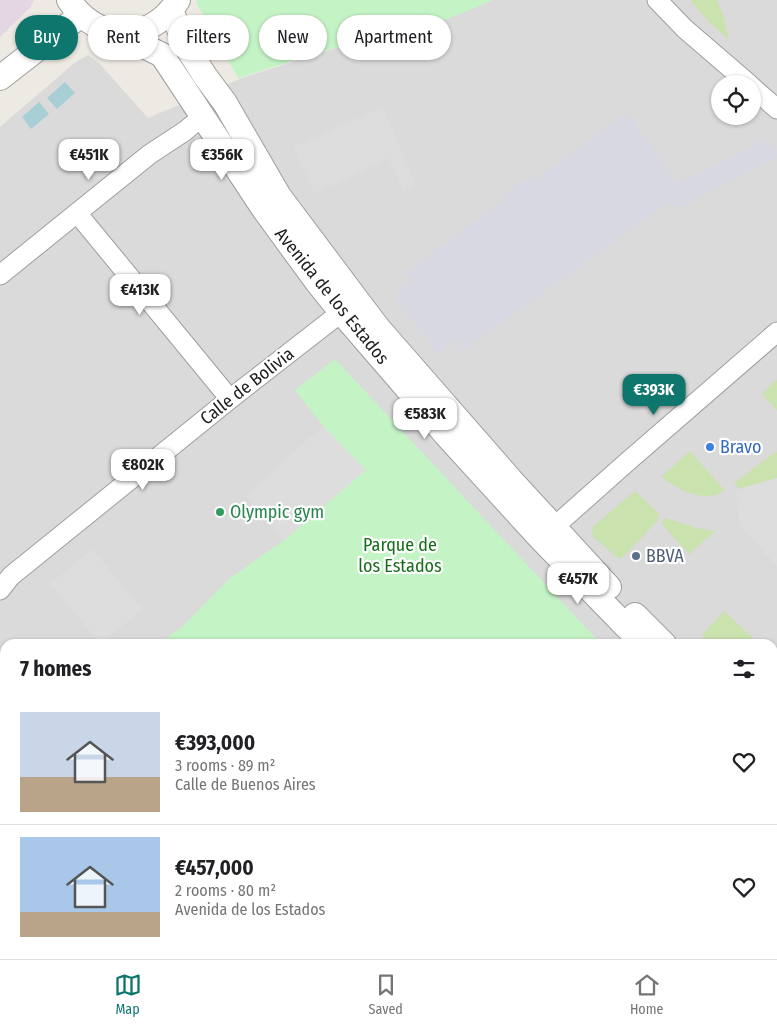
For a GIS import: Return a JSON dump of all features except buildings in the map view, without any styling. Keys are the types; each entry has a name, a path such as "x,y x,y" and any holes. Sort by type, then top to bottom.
{"street":[{"path":"657,0 685,29 739,75"},
{"path":"158,22 174,5"},
{"name":"Avenida de los Estados","path":"174,5 188,49 225,103 279,196 349,306"},
{"path":"0,78 75,8"},
{"name":"Avenida de los Estados","path":"75,8 88,21"},
{"name":"Avenida de los Estados","path":"158,53 162,55 263,208 317,282 379,329 510,479 548,533 639,639"},
{"path":"761,95 777,109"},
{"path":"0,275 150,154 185,131 203,116"},
{"path":"77,213 230,399"},
{"name":"Calle de Bolivia","path":"0,590 11,576 230,399 349,306"},
{"path":"548,533 777,332"},
{"name":"Avenida de los Estados","path":"548,533 659,639"}],"shaded area":[{"path":"0,0 34,0 30,8 23,15 15,15 15,22 0,37"},
{"path":"485,0 777,0 777,639 0,639 0,127 77,61 88,55 88,60 95,60 148,118 242,78 298,60 327,60 327,51 337,48 337,60 451,60 451,15 438,15"},
{"path":"383,107 416,184 403,190 390,161 385,158 381,159 383,162 314,193 293,147"},
{"path":"627,112 676,181 693,177 763,140 777,151 777,157 686,205 674,207 666,204 464,350 455,340 437,353 394,296 414,281 406,272 504,199 502,195 530,176 534,180"},
{"path":"323,426 366,470 284,540 246,496"},
{"path":"777,478 777,566 741,527 735,490"},
{"path":"92,549 142,609 107,639 97,639 50,584"}],"green space":[{"path":"197,0 493,0 451,17 451,15 337,15 337,48 327,50 327,15 259,15 259,60 296,60 238,78 228,60 249,60 249,15 203,15 196,3"},
{"path":"690,0 717,0 724,18 729,40 708,21"},
{"name":"Parque de los Estados","path":"335,359 596,639 166,639 183,626 230,578 284,540 365,470 323,426 295,390"},
{"path":"777,379 777,411 762,394"},
{"path":"690,451 725,491 708,496 700,496 684,491 661,477"},
{"path":"777,451 777,478 739,489 734,483"},
{"path":"636,492 659,514 658,520 619,559 592,536 593,527 632,493"},
{"path":"665,518 697,528 715,531 689,554 661,523"},
{"path":"724,611 754,639 706,639 702,635"}],"water":[{"path":"65,82 75,93 57,109 47,98"},
{"path":"39,102 49,114 31,129 22,117"}],"place":[{"name":"Bravo","path":"710,447"},
{"name":"Olympic gym","path":"220,512"},
{"name":"BBVA","path":"636,556"}]}
